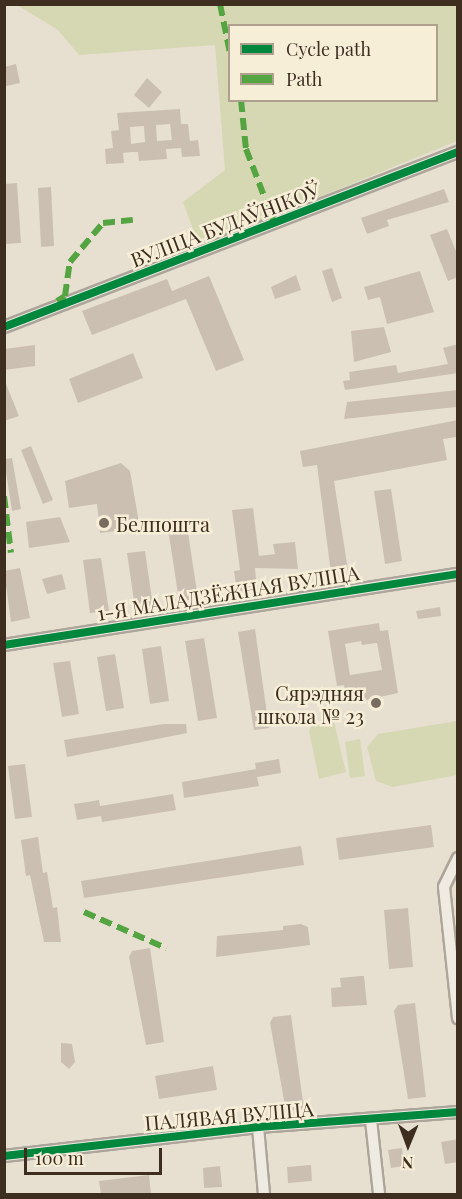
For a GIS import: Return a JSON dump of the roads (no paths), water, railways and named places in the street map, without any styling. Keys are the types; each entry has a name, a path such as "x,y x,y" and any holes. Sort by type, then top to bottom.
{"street":[{"name":"ВУЛІЦА БУДАЎНІКОЎ","path":"4,327 458,152"},
{"name":"1-Я МАЛАДЗЁЖНАЯ ВУЛІЦА","path":"4,645 458,574"},
{"path":"458,858 444,886 456,982 458,1018"},
{"name":"ПАЛЯВАЯ ВУЛІЦА","path":"4,1156 258,1127 458,1112"},
{"path":"371,1120 379,1194"},
{"path":"258,1127 264,1194"}],"place":[{"name":"Белпошта","path":"104,523"},
{"name":"Сярэдняя школа № 23","path":"376,703"}]}
